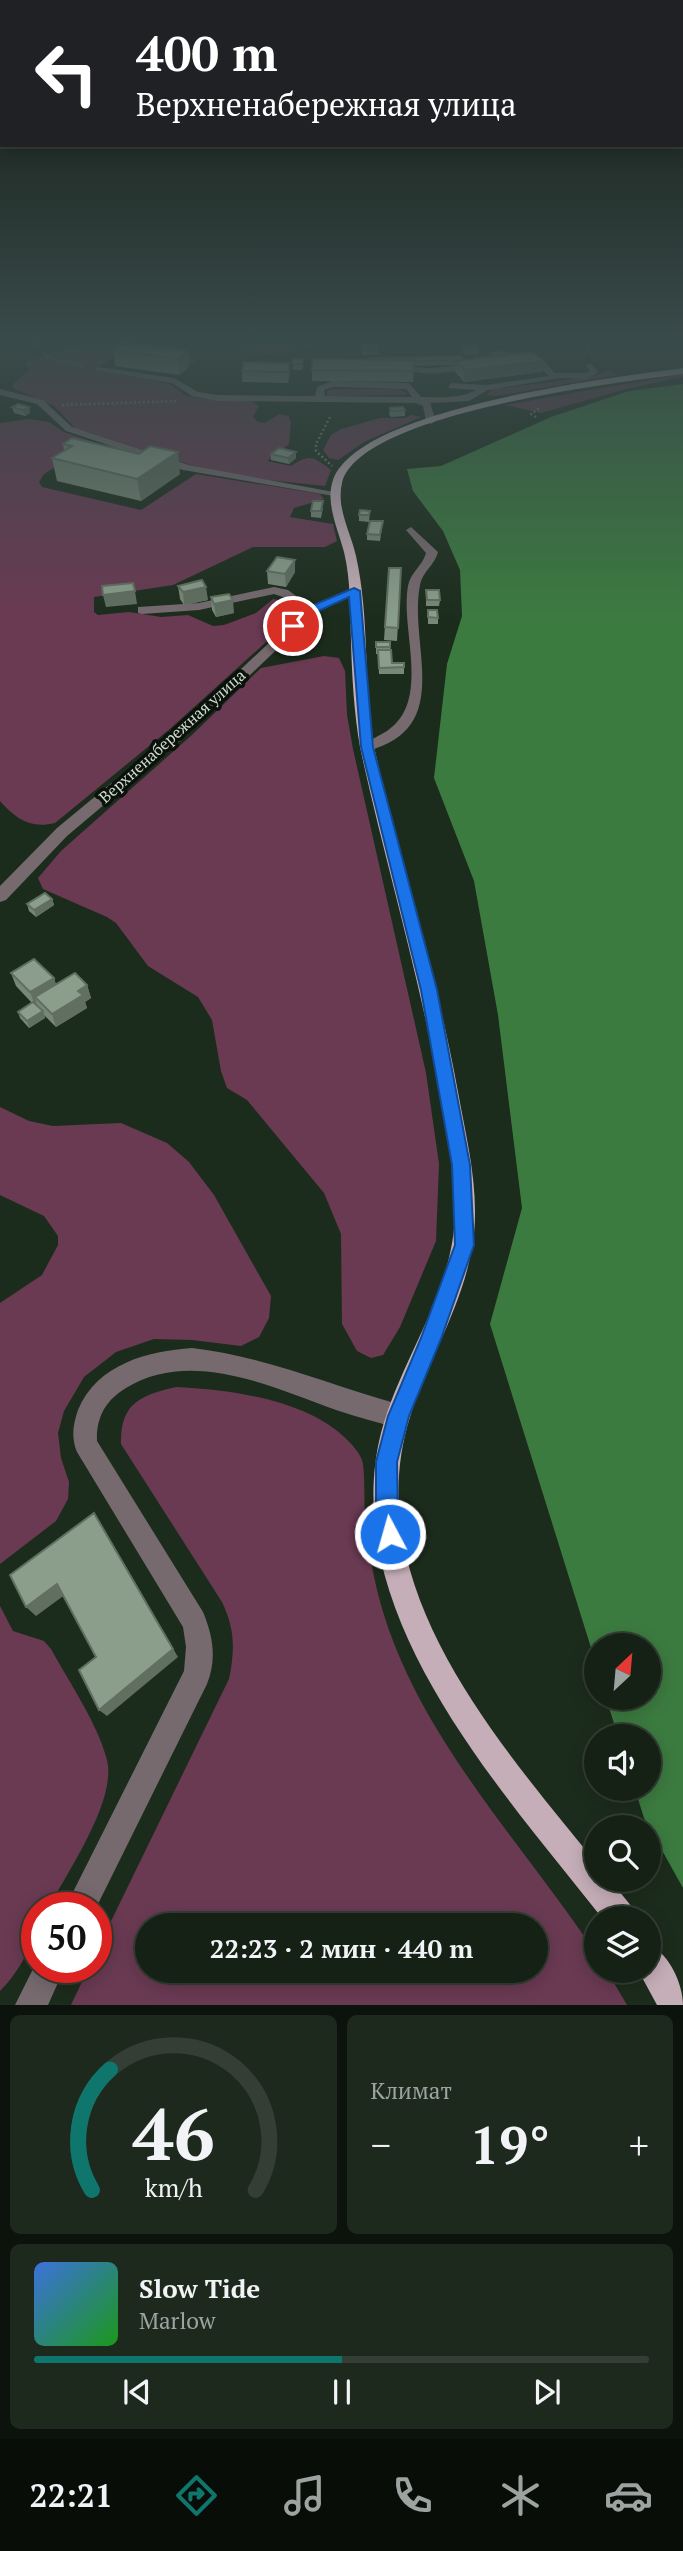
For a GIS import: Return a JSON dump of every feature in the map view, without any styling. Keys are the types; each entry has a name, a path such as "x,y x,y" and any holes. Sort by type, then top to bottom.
{"main road":[{"path":"402,433 367,447 349,461 341,472 334,493 347,540 354,591 367,747 444,1061 465,1210 464,1245 452,1284 398,1416 387,1462 387,1514 398,1574 430,1653 490,1748 612,1906"},
{"path":"661,1982 674,2005"}],"street":[{"path":"80,433 187,468 334,493"},
{"path":"367,747 392,736 406,723 420,679 414,585 432,552 411,530"},
{"path":"142,610 188,608 231,601 270,589 285,592 296,605 310,611"},
{"name":"Верхненабережная улица","path":"0,896 62,832 183,731 310,611 354,591"},
{"path":"88,1892 197,1674 201,1656 201,1640 194,1621 85,1444 83,1429 91,1404 104,1389 128,1371 156,1361 177,1360 208,1362 269,1375 398,1416"},
{"path":"31,2005 42,1983"}],"path":[{"path":"322,433 316,443 316,451 323,460 341,472"}],"shaded area":[{"path":"0,433 66,433 150,461 70,458 44,474 39,482 42,487 141,510 196,474 320,494 324,499 294,508 290,517 333,524 337,541 325,547 253,547 173,585 94,597 94,612 98,615 129,612 161,617 188,615 213,626 224,625 256,613 273,599 286,601 297,614 171,728 55,823 38,825 24,821 0,801"},
{"path":"89,433 290,433 289,444 267,461 291,466 303,459 312,458 331,470 325,486 259,479 191,465"},
{"path":"335,433 386,433 364,442 338,460 329,458 323,450"},
{"path":"516,433 683,433 683,1888 661,1849 661,1815 643,1815 639,1801 661,1801 661,1724 614,1724 610,1710 662,1710 662,1633 586,1633 490,1324 522,1208 498,1015 474,881 434,778 447,664 462,616 460,570 443,531 413,491 407,469 441,466"},
{"path":"324,656 339,658 345,671 347,715 353,749 426,1073 439,1164 436,1241 400,1327 383,1355 371,1358 357,1351 342,1324 341,1234 324,1193 247,1100 227,1088 221,1071 212,1020 198,997 148,966 116,923 43,889 38,878 61,851 193,734 261,668"},
{"path":"0,1107 29,1121 53,1126 121,1123 167,1143 189,1162 214,1195 271,1296 269,1318 259,1337 241,1346 154,1339 116,1352 84,1377 64,1411 58,1433 61,1458 69,1482 68,1499 56,1521 0,1564 0,1303 42,1275 58,1245 58,1236 44,1216 0,1195"},
{"path":"176,1387 222,1391 271,1400 317,1418 337,1430 353,1446 363,1464 366,1528 378,1594 398,1654 420,1700 475,1788 584,1936 584,1983 614,1983 627,2005 71,2005 81,1983 112,1983 112,1919 229,1679 231,1668 232,1631 222,1602 121,1444 124,1419 128,1410 152,1394"},
{"path":"0,1606 13,1631 44,1641 51,1649 97,1732 107,1760 108,1776 98,1815 57,1892 21,1892 21,1963 0,1991"}],"building":[{"path":"72,438 139,454 150,446 178,452 137,479 52,458 72,446 63,444"},
{"path":"279,448 296,452 288,458 271,454"},
{"path":"313,501 323,501 321,511 311,511"},
{"path":"360,510 370,511 369,515 359,515"},
{"path":"370,521 383,521 380,535 367,534"},
{"path":"277,557 295,560 285,574 267,571"},
{"path":"389,568 401,568 398,628 385,627"},
{"path":"202,580 206,587 183,592 178,586"},
{"path":"133,583 135,591 103,595 102,586"},
{"path":"426,590 439,590 440,600 427,600"},
{"path":"229,594 233,600 214,604 211,597"},
{"path":"428,610 437,610 438,618 428,617"},
{"path":"376,642 390,642 390,647 376,647"},
{"path":"378,650 391,650 392,663 404,663 404,667 379,668"},
{"path":"45,893 52,899 34,910 27,904"},
{"path":"34,959 54,978 30,992 11,973"},
{"path":"75,973 87,985 78,991 83,995 52,1014 35,997"},
{"path":"33,1002 43,1011 27,1021 18,1012"},
{"path":"94,1513 173,1649 99,1710 79,1670 96,1657 57,1584 26,1607 10,1575"}],"route":[{"path":"293,626 314,608 354,591 367,747 429,990 461,1165 465,1210 464,1245 431,1339 398,1416 387,1462 387,1514 390,1534"}]}
